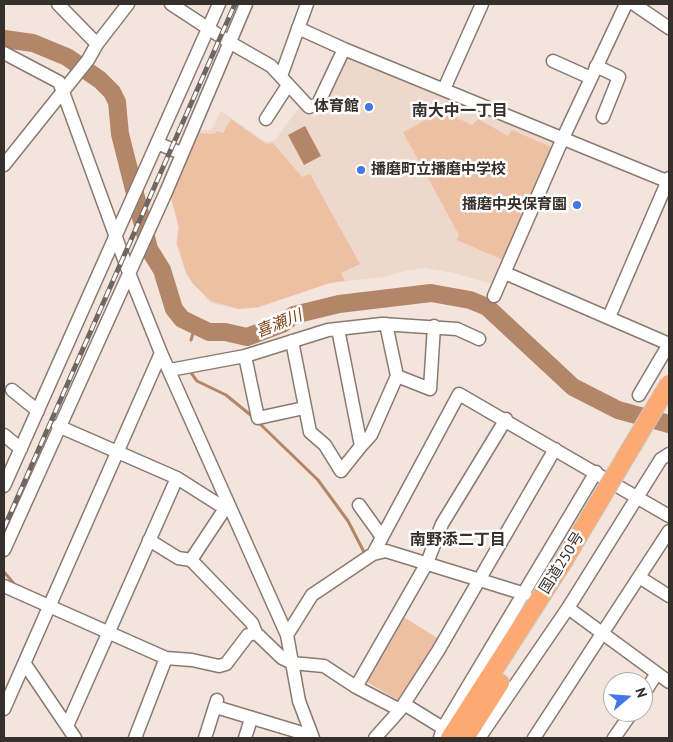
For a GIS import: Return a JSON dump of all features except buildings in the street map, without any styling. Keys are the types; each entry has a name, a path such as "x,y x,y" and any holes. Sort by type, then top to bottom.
{"highway":[{"name":"国道250号","path":"465,738 568,565 669,384"},
{"name":"国道250号","path":"444,735 568,565 669,406"}],"street":[{"path":"58,4 97,44"},
{"path":"4,165 88,60 97,44 128,4"},
{"path":"171,4 208,29 271,66 309,107 318,104 344,49"},
{"path":"4,486 8,469 21,449 219,4"},
{"path":"4,550 58,426 166,192 246,4"},
{"path":"266,119 284,81 298,28 307,4"},
{"path":"444,89 482,4"},
{"path":"494,296 563,138 626,4"},
{"path":"634,4 669,28"},
{"path":"298,28 344,49 669,180 609,317"},
{"path":"4,53 59,82 129,274 161,353 287,635 299,701 313,737 289,735 217,704 205,738"},
{"path":"553,61 619,78 609,111"},
{"path":"157,143 181,153"},
{"path":"505,273 669,344 639,395"},
{"path":"170,370 245,356 338,329 386,324 434,326 457,330 479,339"},
{"path":"292,341 310,432 325,445 341,471 372,435 397,376 386,324"},
{"path":"397,376 430,389 434,326"},
{"path":"338,329 361,446"},
{"path":"4,710 161,353"},
{"path":"245,356 258,418 304,408"},
{"path":"651,374 669,384"},
{"path":"12,390 38,411"},
{"path":"373,554 459,394 669,516"},
{"path":"356,687 427,563 442,524 506,420"},
{"path":"58,426 177,478 218,504 228,504"},
{"path":"4,436 21,449"},
{"path":"375,738 402,707 438,651 555,449"},
{"path":"479,738 568,608 661,459 669,454"},
{"path":"148,540 178,558 191,560 252,623 256,633 282,658 299,666 324,666 356,687 402,707 444,735 596,472"},
{"path":"66,726 177,478"},
{"path":"191,560 228,504"},
{"path":"359,505 382,537"},
{"path":"535,738 669,531"},
{"path":"287,635 312,595 373,554 386,551 526,594"},
{"path":"639,577 669,596"},
{"path":"4,586 166,658 192,660 219,666 226,664 248,635 256,633"},
{"path":"568,608 669,682"},
{"path":"135,738 166,658"},
{"path":"25,664 75,738"},
{"path":"653,679 657,673"},
{"path":"245,738 251,719"},
{"path":"614,738 625,722"}],"shaded area":[{"name":"播磨町立播磨中学校","path":"348,57 553,142 554,147 495,285 454,273 424,268 404,271 385,277 330,283 258,308 238,309 210,303 186,273 176,244 178,227 169,193 195,129 211,130 221,111 266,142 275,140 301,105 315,118 342,59"},
{"path":"440,110 472,125 478,119 508,136 512,130 551,147 503,260 457,240 459,235 403,132 432,117"},
{"path":"231,119 266,144 273,143 302,177 310,174 360,264 341,273 345,281 330,283 258,307 238,309 211,301 193,284 186,273 177,243 179,227 170,193 196,133 214,134 217,131 223,133"},
{"path":"305,126 321,156 304,165 288,135"},
{"path":"402,616 439,639 401,702 365,681"}],"waterway":[{"name":"喜瀬川","path":"4,39 33,43 67,57 100,80 112,92 117,102 120,134 149,249 162,270 174,309 182,319 209,332 225,332 247,337 282,324 294,315 339,304 431,293 470,300 487,307 573,387 618,410 669,424"},
{"path":"191,340 195,327"},
{"path":"189,370 197,381 226,395 253,417"},
{"path":"258,422 318,480 348,521 365,554"},
{"path":"4,572 16,586"}],"railway":[{"path":"4,528 235,4"}],"place":[{"name":"体育館","path":"369,107"},
{"name":"播磨町立播磨中学校","path":"361,170"},
{"name":"播磨中央保育園","path":"577,205"}],"district":[{"name":"南大中一丁目","path":"460,111"},
{"name":"南野添二丁目","path":"458,540"}]}
